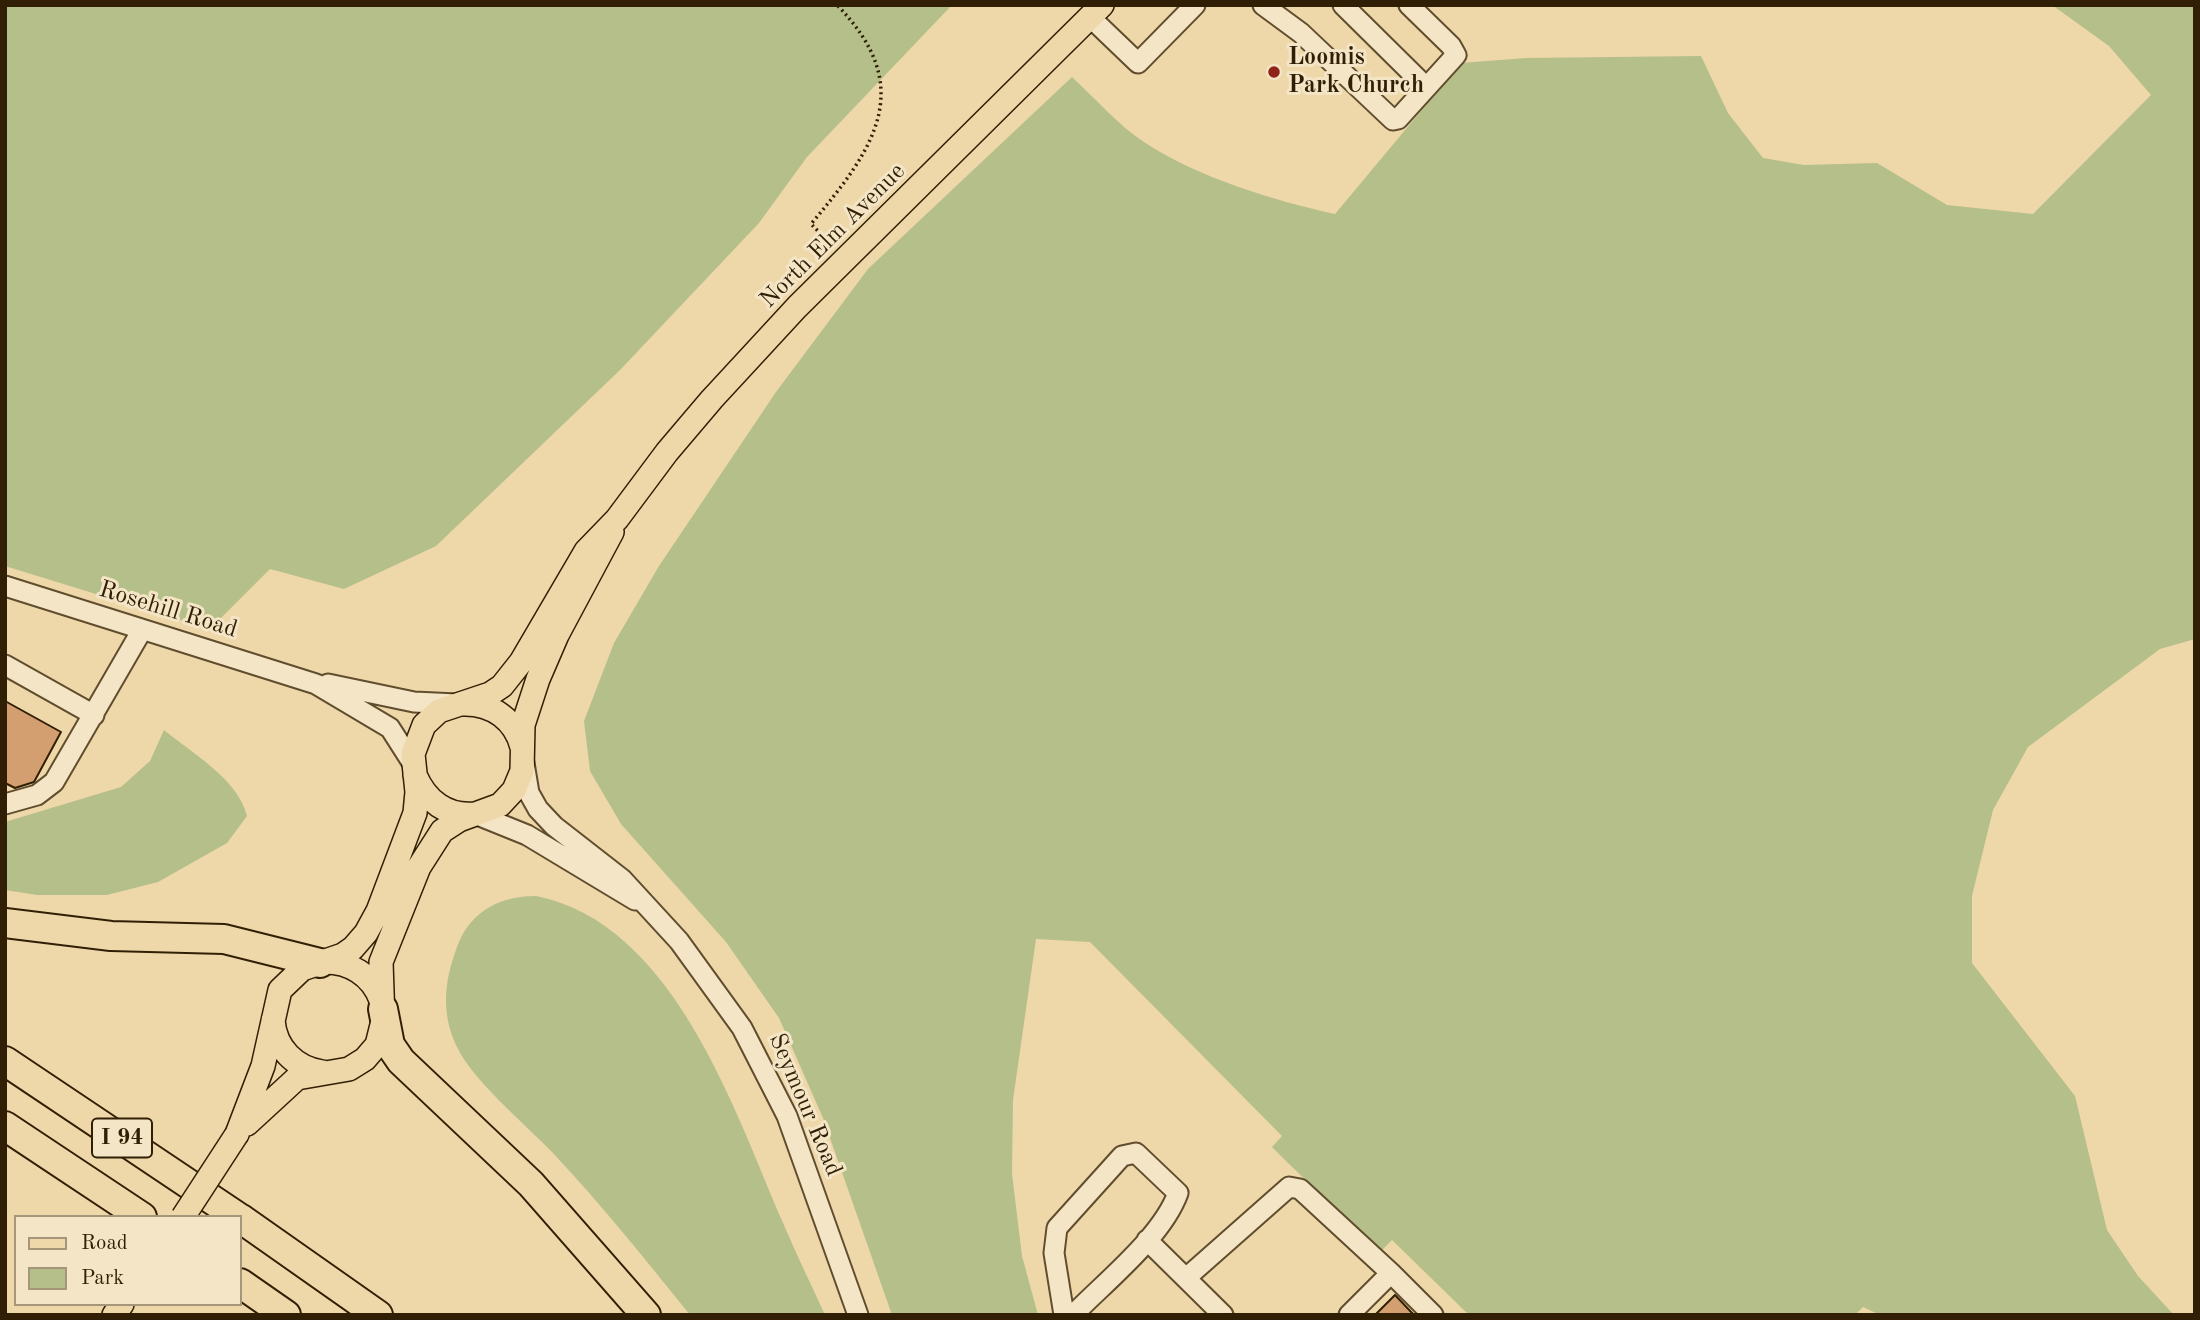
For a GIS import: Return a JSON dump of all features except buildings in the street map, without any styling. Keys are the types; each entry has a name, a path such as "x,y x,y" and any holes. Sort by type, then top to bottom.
{"highway":[{"path":"5,923 111,936 225,939 320,962"},
{"path":"383,1009 390,1045 401,1061 531,1184 646,1315"},
{"name":"I 94","path":"5,1061 236,1215"},
{"name":"I 94","path":"5,1126 139,1215"},
{"name":"I 94","path":"242,1219 378,1315"},
{"path":"242,1284 286,1315"}],"main road":[{"name":"North Elm Avenue","path":"237,1134 263,1066 277,995 287,980 302,968 353,948 378,911 396,870 416,808 413,764 415,744 424,725 439,711 494,693 509,677 579,561 617,519 667,452 712,399 846,259 1096,11"},
{"name":"North Elm Avenue","path":"184,1215 237,1134 277,1094 298,1078 349,1069 369,1055 381,1033 381,962 424,857 442,831 500,805 514,790 522,771 523,725 545,661 601,557 617,519"},
{"name":"Rosehill Road","path":"459,704 480,705 500,714 515,730 523,750"},
{"name":"Seymour Road","path":"413,764 419,784 432,801 450,811 475,814"},
{"path":"320,962 345,965 361,973 374,986 383,1009"},
{"path":"273,1013 277,1038 287,1054 301,1066 325,1073"}],"street":[{"path":"1096,11 1138,63 1195,5"},
{"path":"1263,5 1301,33 1388,118 1398,119 1456,51 1409,5"},
{"path":"1343,5 1426,88"},
{"name":"Rosehill Road","path":"5,586 316,684 347,687 414,702 459,704"},
{"path":"5,804 37,795 51,786 142,630"},
{"path":"5,665 94,715"},
{"name":"Rosehill Road","path":"316,684 390,728 413,764"},
{"name":"Seymour Road","path":"523,750 528,790 538,809 554,826 614,872 708,978 764,1066 797,1142 858,1315"},
{"name":"Seymour Road","path":"475,814 527,835 613,889 642,903"},
{"path":"1136,1153 1178,1193 1174,1205 1147,1240 1076,1313 1054,1252 1057,1228 1122,1156 1136,1153"},
{"path":"1186,1278 1289,1187 1300,1189 1433,1315"},
{"path":"1147,1240 1223,1315"},
{"path":"1349,1315 1391,1273"}],"path":[{"path":"837,5 865,36 878,68 881,85 879,117 860,160 811,223 846,259"}],"green space":[{"path":"5,5 952,5 807,157 759,223 620,370 436,546 344,589 270,569 219,620 200,626 5,566"},
{"path":"2052,5 2195,5 2195,639 2160,649 2028,747 1993,810 1972,896 1972,963 2075,1096 2107,1230 2138,1276 2174,1315 1880,1315 1863,1307 1855,1315 1469,1315 1392,1240 1380,1252 1287,1162 1272,1147 1282,1136 1090,942 1036,939 1013,1100 1012,1174 1022,1256 1038,1315 892,1315 823,1118 779,1018 726,942 621,824 590,771 584,721 614,643 659,566 776,392 868,269 1072,77 1125,128 1165,155 1211,177 1287,202 1335,214 1461,63 1526,58 1701,56 1728,113 1763,158 1804,165 1877,163 1947,205 2033,214 2151,95 2109,46"},
{"path":"164,730 213,768 234,790 242,803 247,816 227,843 158,882 107,895 37,895 5,890 5,822 121,787 150,761"},
{"path":"536,896 584,913 626,943 662,982 693,1028 720,1078 825,1315 690,1315 588,1192 486,1086 463,1058 451,1032 446,1006 450,968 459,942 472,921 490,907 512,899"}],"place":[{"name":"Loomis Park Church","path":"1274,72"}]}
